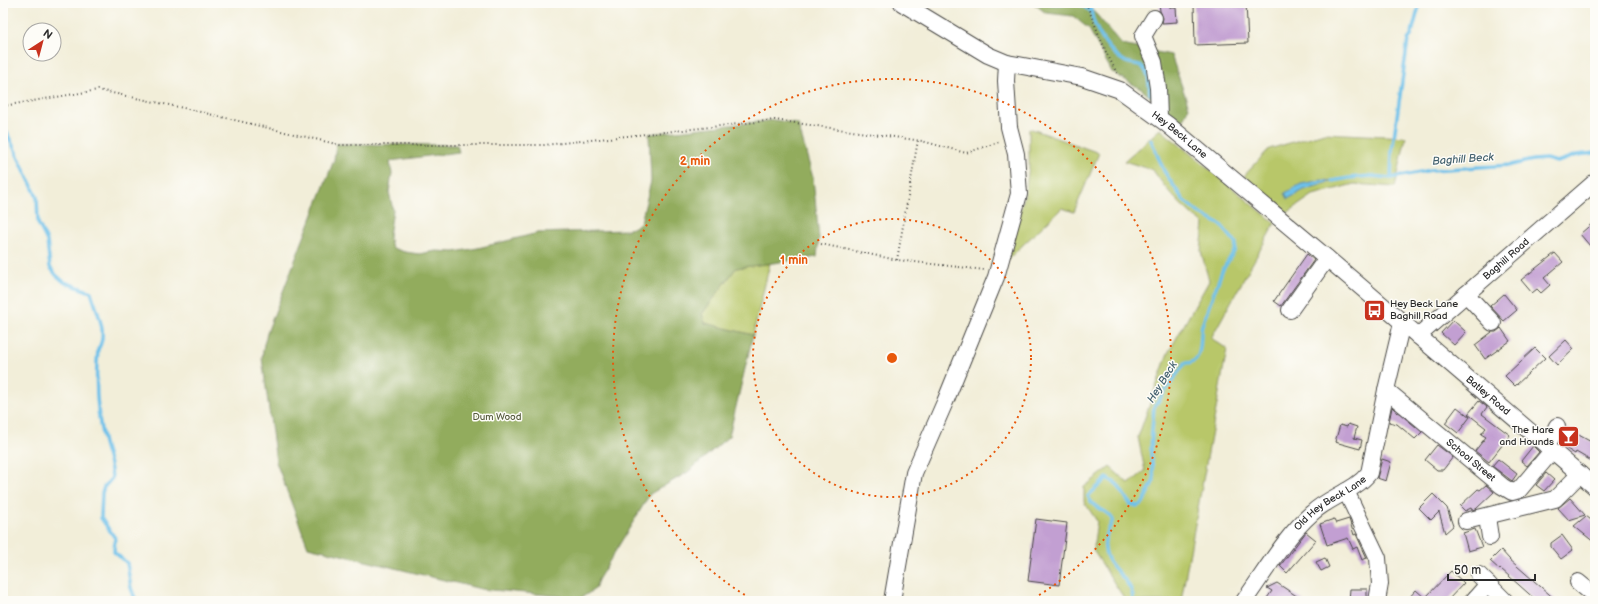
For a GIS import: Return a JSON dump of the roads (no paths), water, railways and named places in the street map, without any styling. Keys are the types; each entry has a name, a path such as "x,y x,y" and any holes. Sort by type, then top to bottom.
{"street":[{"name":"Hey Beck Lane","path":"902,3 988,54 1007,63 1082,77 1120,90 1159,118 1418,336"},
{"path":"1154,18 1144,36 1154,62 1158,88 1159,118"},
{"path":"892,601 914,473 945,402 998,271 1019,194 1016,154 1009,127 1006,81 1007,63"},
{"name":"Baghill Road","path":"1418,336 1595,182"},
{"path":"1290,310 1327,258"},
{"path":"1466,294 1493,323"},
{"name":"Old Hey Beck Lane","path":"1244,601 1295,530 1312,513 1362,482 1369,473 1386,390 1402,323"},
{"name":"Batley Road","path":"1418,336 1549,449 1595,486"},
{"name":"School Street","path":"1386,390 1502,486 1512,492 1519,490 1549,449"},
{"path":"1549,449 1557,426"},
{"path":"1466,521 1556,499 1580,474"},
{"path":"1346,491 1378,558 1380,584 1377,601"},
{"path":"1487,517 1490,537"},
{"path":"1473,601 1484,580 1505,601"},
{"path":"1578,582 1595,596"}],"water":[{"path":"1322,180 1332,181 1304,190 1288,199 1285,193 1301,184"}],"waterway":[{"path":"1051,3 1065,3"},
{"path":"1078,3 1091,11 1095,26 1103,40 1114,53 1126,62 1143,67 1148,76 1150,94"},
{"path":"1090,3 1091,12"},
{"path":"1391,178 1392,151 1408,40 1411,36 1420,3"},
{"path":"3,127 37,197 38,223 47,241 50,267 64,282 91,292 100,321 102,336 98,349 96,383 101,428 111,467 112,478 104,487 102,493 101,518 115,538 114,552 127,563 131,588 136,601"},
{"name":"Hey Beck","path":"1133,601 1132,592 1124,578 1112,566 1105,551 1105,541 1113,520 1108,513 1095,506 1088,496 1107,478 1117,484 1130,504 1137,506 1143,503 1154,480 1151,454 1154,407 1185,363 1196,359 1200,349 1202,325 1222,271 1235,250 1236,243 1221,225 1199,213 1183,200 1164,171 1151,140"},
{"name":"Baghill Beck","path":"1332,181 1371,176 1391,178 1431,170 1511,165 1533,160 1546,159 1557,162 1577,155 1595,153"}],"place":[{"name":"Hey Beck Lane Baghill Road","path":"1374,310"},
{"name":"The Hare and Hounds","path":"1569,436"}],"park label":[{"name":"Dum Wood","path":"497,417"}]}
